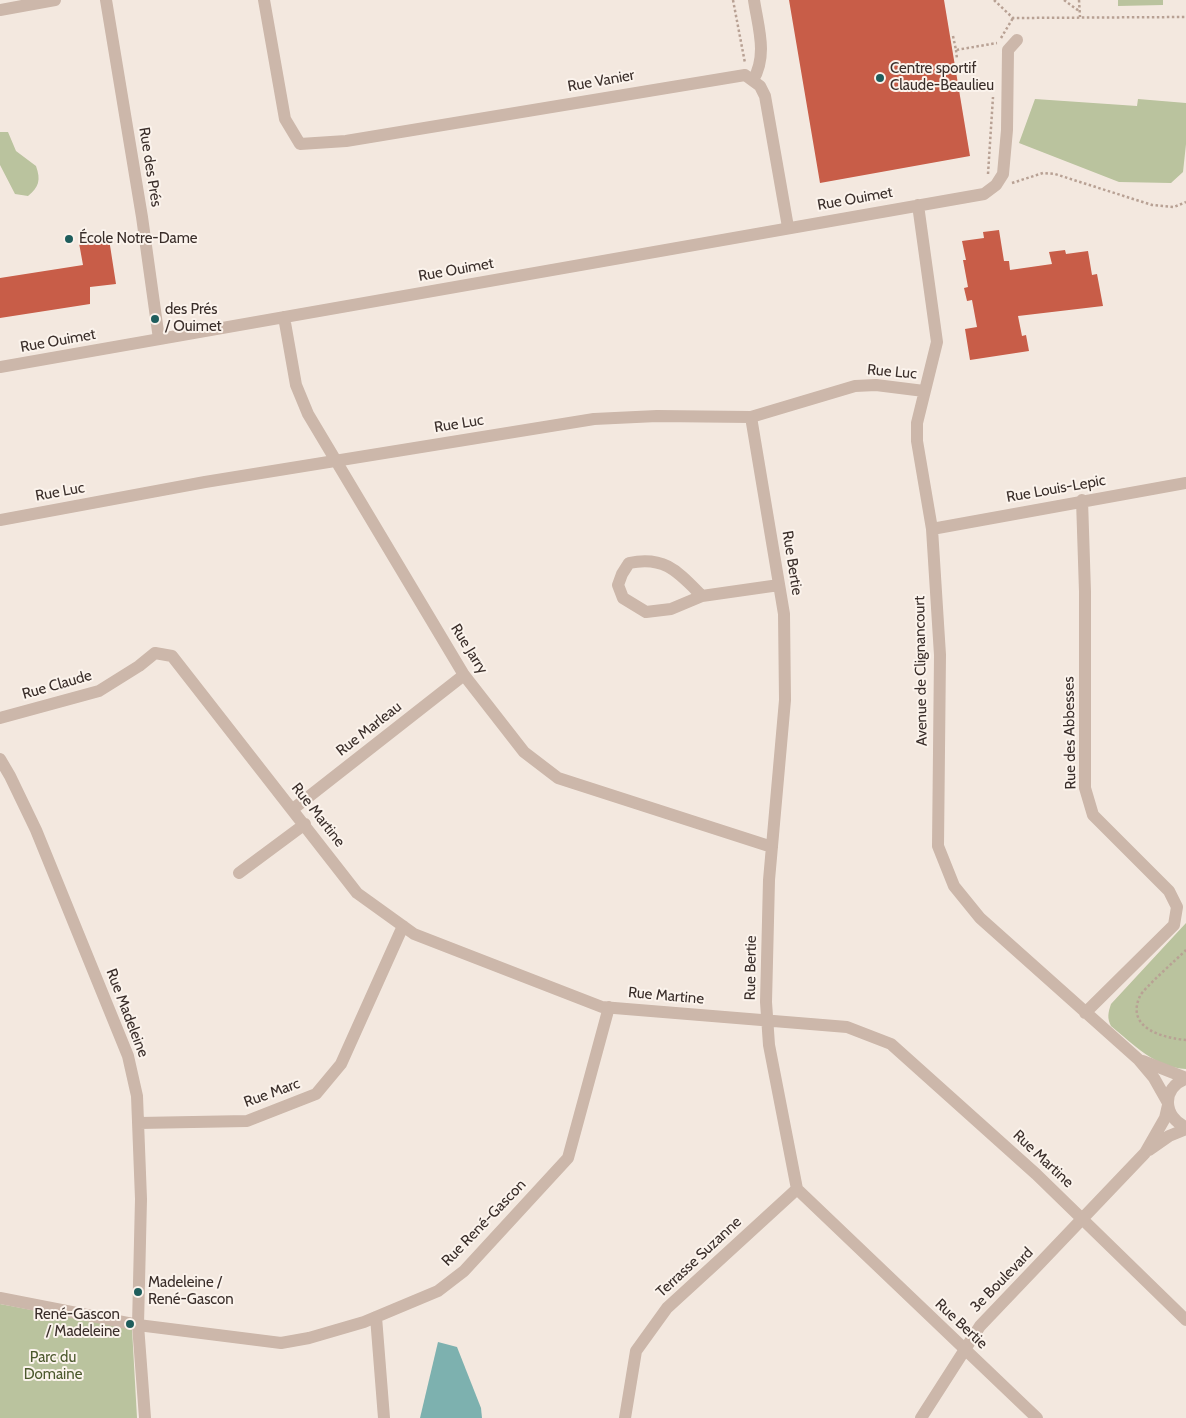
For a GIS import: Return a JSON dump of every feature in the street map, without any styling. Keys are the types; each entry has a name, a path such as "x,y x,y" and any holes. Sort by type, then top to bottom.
{"street":[{"path":"0,10 55,0"},
{"name":"Rue des Prés","path":"106,0 142,217 159,339"},
{"name":"Rue Vanier","path":"264,0 285,119 300,144 346,141 749,77"},
{"path":"758,1 762,49 760,69 749,77 765,96 788,227"},
{"path":"996,185 1003,174 1007,130 1008,50 1017,40"},
{"name":"Rue Ouimet","path":"0,367 984,194 996,185"},
{"name":"Avenue de Clignancourt","path":"918,205 937,342 935,357 924,391 917,423 917,441 932,529 940,655 938,846 954,886 980,918 1138,1059"},
{"name":"Rue Jarry","path":"284,317 296,385 308,414 464,675 524,752 558,778 772,847"},
{"name":"Rue Luc","path":"0,520 337,460 594,419 657,416 751,417 855,386 876,385 924,391"},
{"name":"Rue Bertie","path":"751,417 784,614 785,700 768,908 767,1020 769,1045 797,1189 1037,1418"},
{"name":"Rue Louis-Lepic","path":"932,529 1082,500 1186,483"},
{"name":"Rue des Abbesses","path":"1082,500 1085,592 1085,788 1093,816 1169,890 1177,907 1174,924 1085,1013"},
{"path":"702,596 679,573 663,563 645,560 630,563 622,574 618,585 623,598 646,612 671,609 702,596 779,585"},
{"name":"Rue Claude","path":"0,718 99,691 139,666 155,653 172,656"},
{"name":"Rue Martine","path":"172,656 293,808 357,893 414,934 602,1006 847,1027 891,1044 1036,1174 1186,1320"},
{"name":"Rue Marleau","path":"293,808 464,675"},
{"name":"Rue Madeleine","path":"0,759 36,830 128,1056 137,1096 141,1268 138,1325 145,1418"},
{"path":"239,873 305,824"},
{"name":"Rue Marc","path":"139,1123 247,1121 316,1094 341,1064 403,926"},
{"name":"Rue René-Gascon","path":"0,1298 138,1325 281,1343 309,1338 376,1317 438,1291 464,1272 568,1158 609,1007"},
{"path":"1138,1059 1186,1079"},
{"path":"1138,1059 1155,1079 1175,1121 1186,1128"},
{"path":"1145,1153 1165,1118 1172,1089 1186,1079"},
{"path":"1145,1153 1169,1136 1186,1128"},
{"name":"3e Boulevard","path":"921,1418 980,1326 1083,1221 1145,1153"},
{"name":"Terrasse Suzanne","path":"625,1418 636,1351 667,1308 797,1189"},
{"path":"376,1317 384,1418"}],"path":[{"path":"733,0 749,77"},
{"path":"994,0 1013,18 1186,17"},
{"path":"1064,0 1080,11"},
{"path":"1079,0 1080,17"},
{"path":"953,36 957,58"},
{"path":"956,50 997,43"},
{"path":"996,185 1049,173 1152,205 1174,207 1186,202"},
{"path":"1186,950 1140,996 1137,1014 1145,1028 1154,1033 1186,1040"}],"green space":[{"path":"1118,0 1163,0 1163,5 1118,6"},
{"path":"1035,99 1137,106 1138,99 1186,103 1186,144 1183,172 1171,183 1119,182 1019,143"},
{"path":"0,132 8,132 16,151 36,166 38,183 28,196 15,194 0,165"},
{"path":"1186,923 1186,1069 1175,1068 1146,1054 1111,1026 1108,1015 1111,1004"},
{"name":"Parc du Domaine","path":"0,1304 132,1329 137,1418 0,1418"}],"water":[{"path":"438,1342 457,1347 481,1408 482,1418 420,1418"}],"building":[{"name":"Centre sportif Claude-Beaulieu","path":"789,0 944,0 970,156 820,183"},
{"path":"999,230 1004,261 1009,261 1010,270 1052,264 1049,252 1065,250 1066,254 1088,251 1092,275 1097,274 1103,306 1018,316 1022,336 1026,335 1029,351 970,360 965,329 977,327 972,300 967,301 964,288 968,287 963,260 966,260 962,241 984,238 983,232"},
{"path":"109,239 116,284 90,287 90,304 0,318 0,278 83,265 79,243"}],"place":[{"name":"Centre sportif Claude-Beaulieu","path":"880,78"},
{"name":"École Notre-Dame","path":"69,239"},
{"name":"des Prés / Ouimet","path":"155,319"},
{"name":"Madeleine / René-Gascon","path":"138,1292"},
{"name":"René-Gascon / Madeleine","path":"130,1324"}]}
